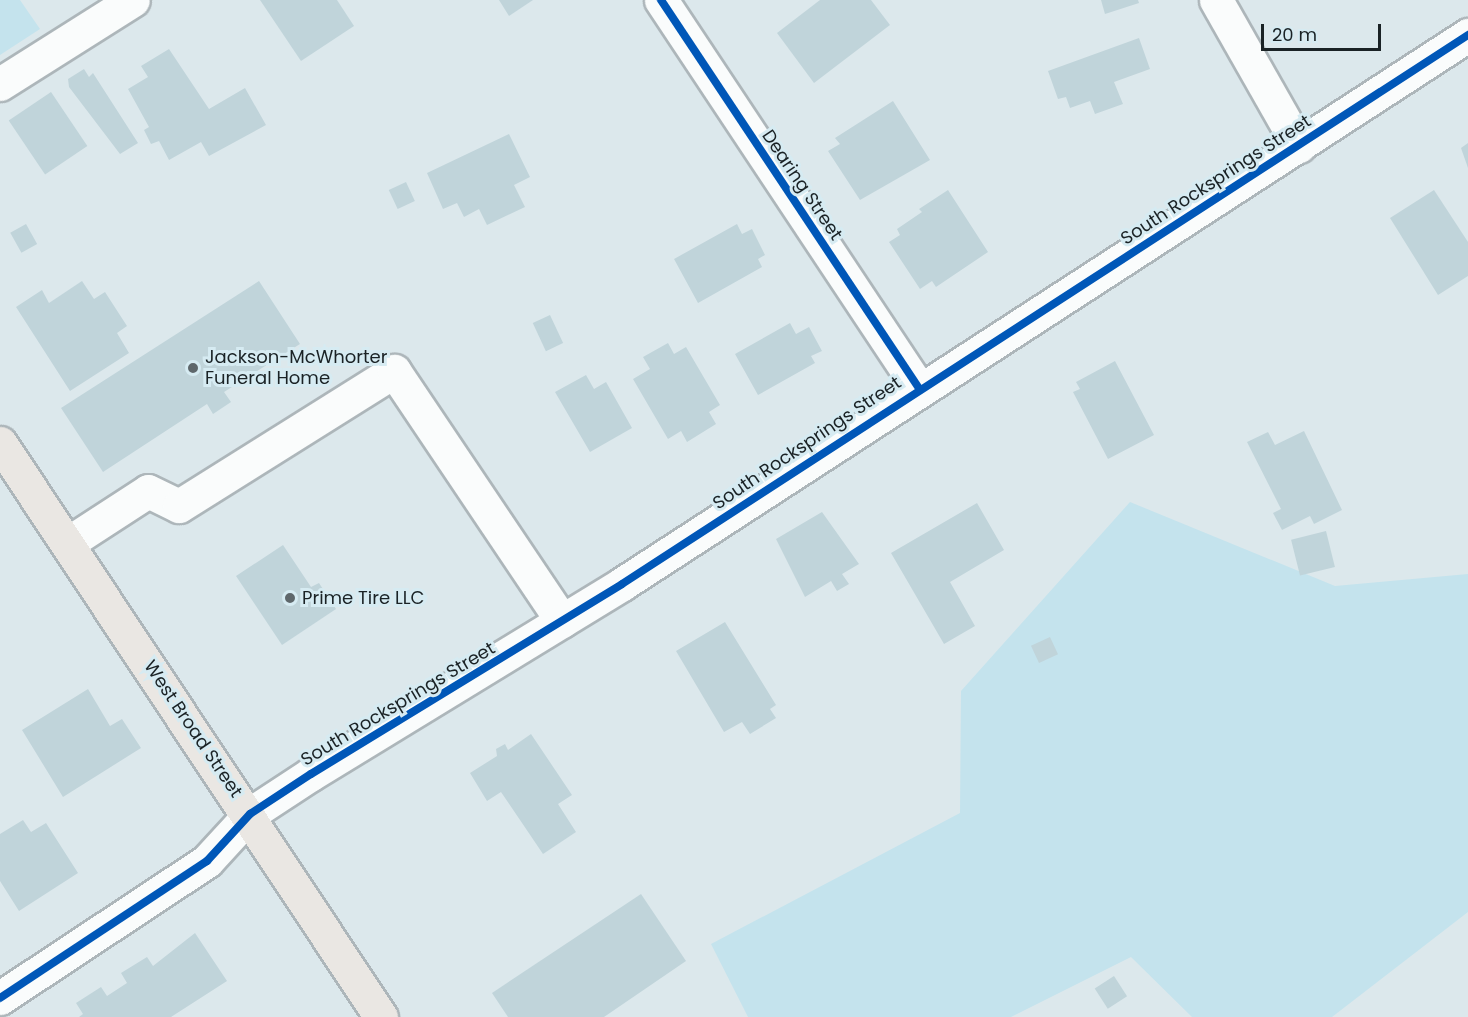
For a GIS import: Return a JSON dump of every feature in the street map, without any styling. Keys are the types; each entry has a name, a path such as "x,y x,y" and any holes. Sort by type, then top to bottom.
{"main road":[{"name":"West Broad Street","path":"0,443 250,814 381,1017"}],"street":[{"path":"0,84 132,0"},
{"name":"Dearing Street","path":"661,0 918,387"},
{"path":"1216,0 1299,146"},
{"name":"South Rocksprings Street","path":"0,998 207,861 250,814 562,621 918,387 1299,146 1468,34"},
{"path":"68,543 147,491 179,506 394,371 562,621"}],"shaded area":[{"path":"0,0 20,0 40,29 0,55"},
{"path":"1130,502 1335,586 1468,574 1468,912 1332,1017 1192,1017 1131,957 1011,1017 748,1017 711,944 960,813 961,691"}],"building":[{"path":"260,0 337,0 354,26 301,61"},
{"path":"499,0 533,0 509,16"},
{"path":"820,0 871,0 890,25 814,83 777,33"},
{"path":"1101,0 1138,0 1139,3 1105,14"},
{"path":"1139,38 1150,69 1114,82 1123,104 1095,114 1090,101 1070,108 1066,97 1058,99 1048,71"},
{"path":"169,49 209,109 245,88 266,125 209,156 201,142 169,160 159,141 151,144 144,130 149,127 128,89 148,77 141,66"},
{"path":"84,69 89,77 93,73 138,143 120,154 69,87 68,79"},
{"path":"51,92 87,146 45,174 9,121"},
{"path":"893,101 930,160 860,200 828,151 840,144 835,138"},
{"path":"509,134 530,177 514,185 525,207 487,225 479,209 464,217 457,203 443,209 427,173"},
{"path":"1468,143 1468,168 1461,148"},
{"path":"406,182 415,201 398,209 389,190"},
{"path":"948,190 988,252 936,287 932,281 920,289 889,242 900,235 897,229 922,212 919,209"},
{"path":"1434,190 1468,242 1468,276 1438,295 1390,218"},
{"path":"26,224 37,244 21,253 10,233"},
{"path":"737,224 742,234 752,229 765,255 758,259 762,267 698,303 674,259"},
{"path":"82,281 94,299 105,292 127,326 117,333 129,353 70,391 16,307 42,290 49,303"},
{"name":"Jackson-McWhorter Funeral Home","path":"259,281 300,344 224,392 231,402 213,414 207,404 103,472 61,408"},
{"path":"550,315 563,343 546,351 533,323"},
{"path":"790,323 796,334 809,327 822,351 811,356 815,363 758,395 735,354"},
{"path":"668,343 674,354 686,347 720,405 709,412 716,424 687,442 681,431 668,439 633,379 650,369 643,357"},
{"path":"1115,361 1154,435 1108,459 1073,392 1080,389 1076,382"},
{"path":"586,375 594,389 606,382 632,428 590,452 555,392"},
{"path":"1304,431 1342,510 1314,524 1310,516 1282,530 1273,513 1281,509 1247,442 1268,432 1275,445"},
{"path":"977,503 1004,550 950,582 975,626 944,644 891,553"},
{"path":"822,512 859,564 842,574 849,584 837,591 831,581 805,597 776,539"},
{"path":"1326,531 1335,567 1300,576 1291,540"},
{"name":"Prime Tire LLC","path":"283,545 311,587 319,583 336,609 282,645 236,576"},
{"path":"725,622 776,705 770,709 776,718 750,734 742,722 724,732 676,651"},
{"path":"1050,637 1058,654 1039,663 1031,646"},
{"path":"88,689 110,726 122,719 141,748 63,797 22,730"},
{"path":"531,734 572,795 558,804 576,832 543,854 501,792 487,801 470,773 497,756 496,749 505,744 508,750"},
{"path":"23,820 31,832 46,823 78,873 19,911 0,881 0,834"},
{"path":"641,894 686,961 604,1017 508,1017 492,993"},
{"path":"195,933 227,981 171,1017 79,1017 83,1014 76,1003 101,987 107,996 127,983 121,973 147,957 153,966"},
{"path":"1114,976 1127,996 1108,1009 1095,989"}],"cycle path":[{"path":"661,0 918,387"},
{"path":"0,998 207,861 250,814 311,774 622,584 1468,35"}],"place":[{"name":"Jackson-McWhorter Funeral Home","path":"193,368"},
{"name":"Prime Tire LLC","path":"290,598"}]}
